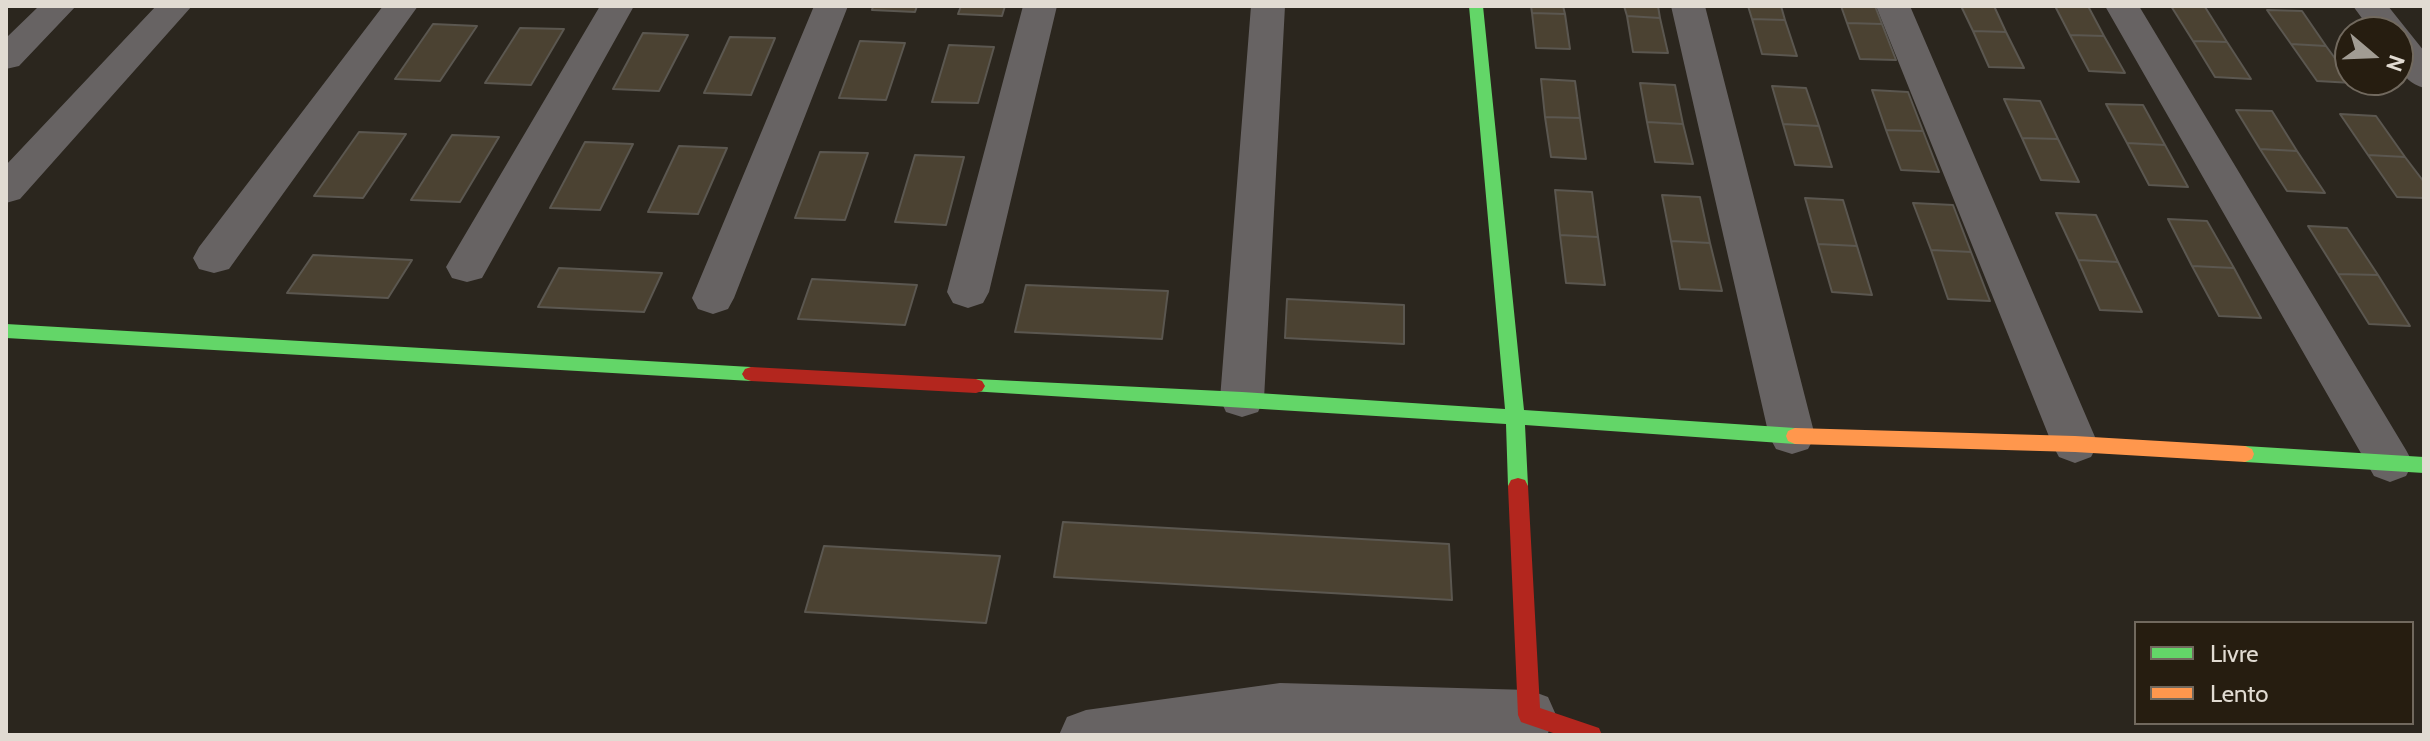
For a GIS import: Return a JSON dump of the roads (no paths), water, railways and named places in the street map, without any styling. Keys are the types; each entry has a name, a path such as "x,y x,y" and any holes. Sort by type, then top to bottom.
{"street":[{"path":"6,58 59,6"},
{"path":"6,189 175,6"},
{"path":"214,258 401,6"},
{"path":"467,267 617,6"},
{"path":"713,298 831,6"},
{"path":"968,292 1040,6"},
{"path":"1242,399 1268,6"},
{"path":"1476,6 1515,418 1529,715"},
{"path":"1688,6 1792,436"},
{"path":"1893,6 2075,444"},
{"path":"2122,6 2407,464"},
{"path":"6,331 671,370 1242,399 1792,436 2075,444 2407,464"},
{"path":"1086,735 1280,708 1529,715 1591,735"}]}
